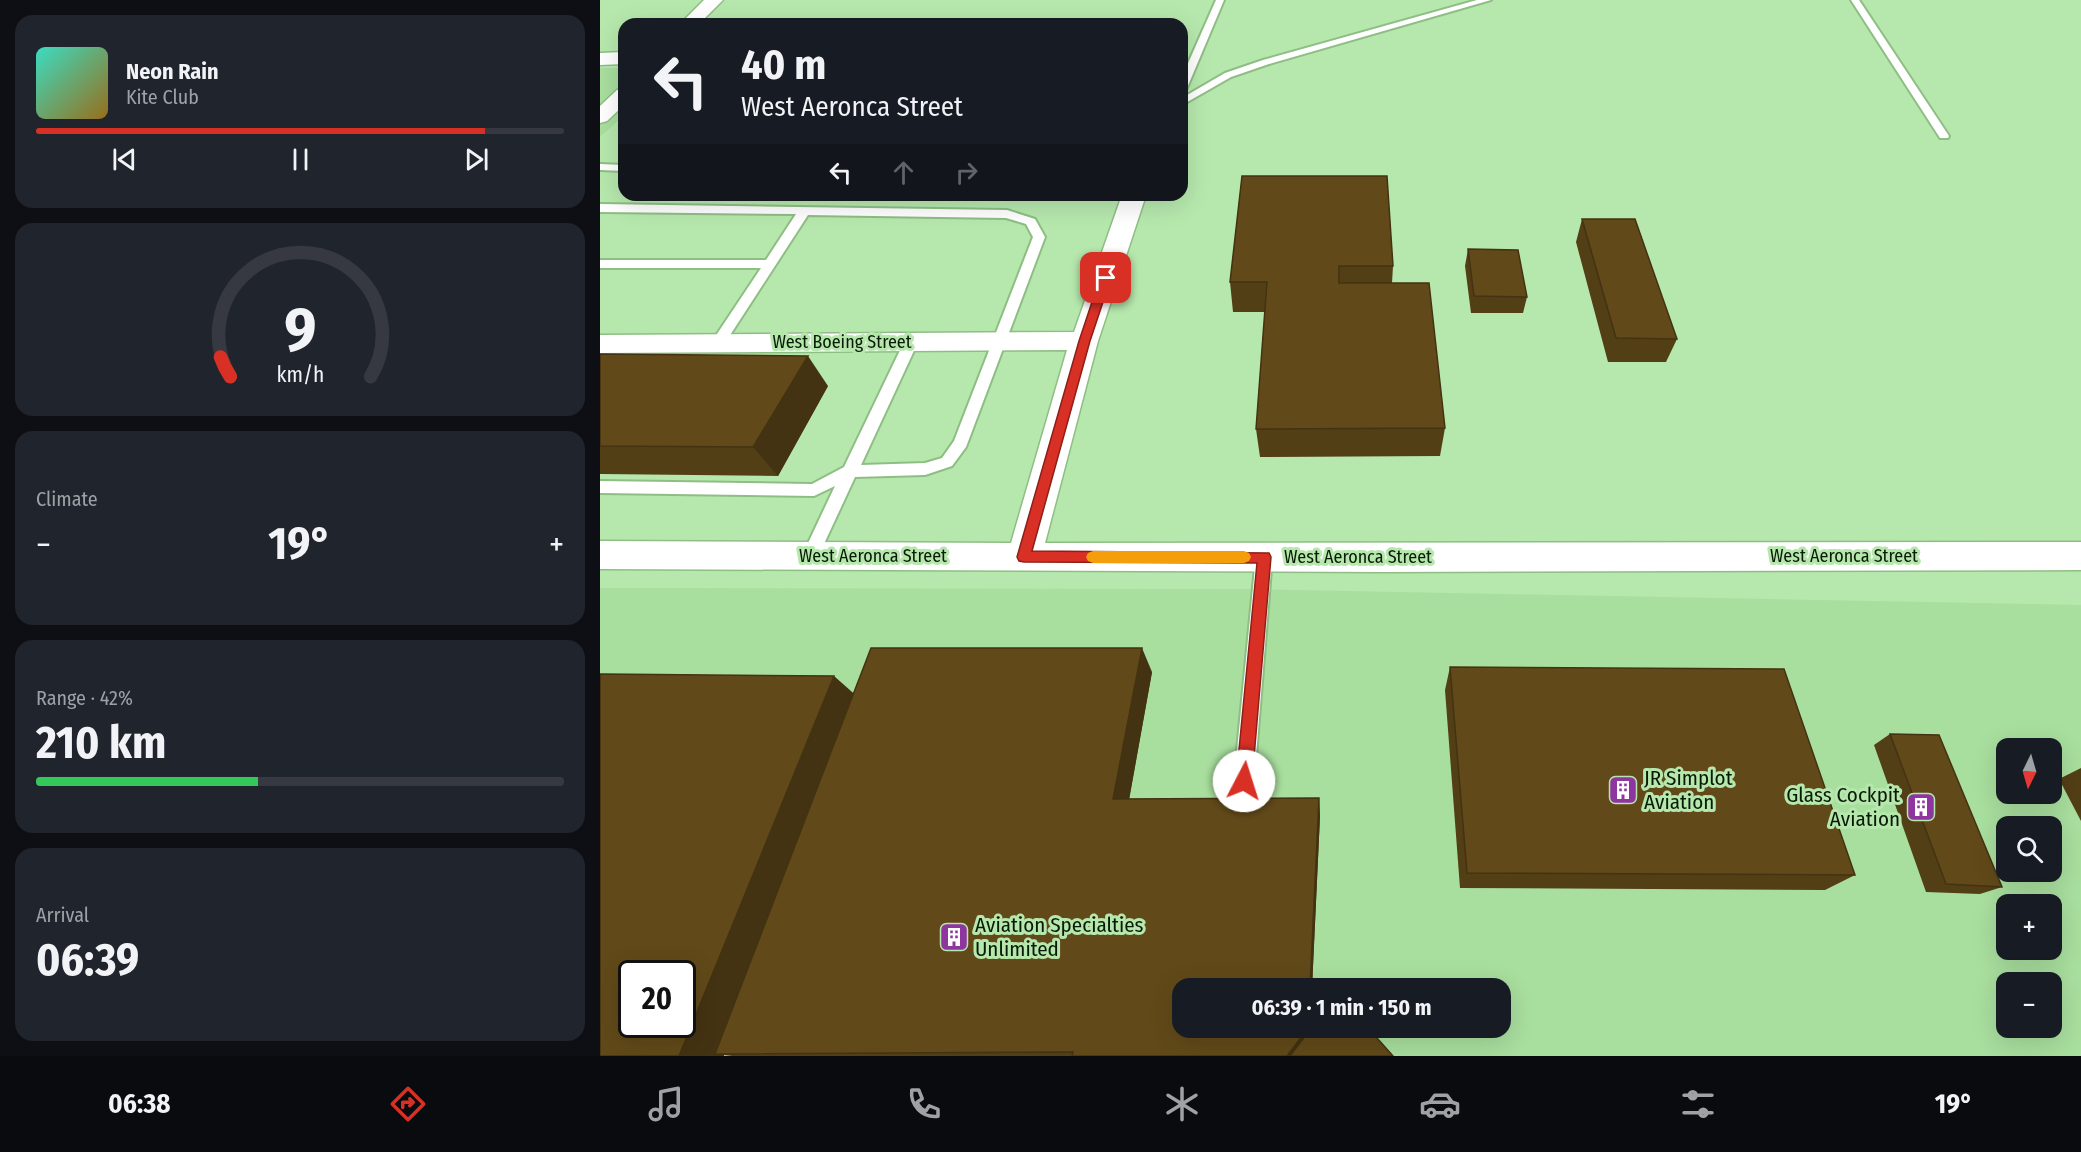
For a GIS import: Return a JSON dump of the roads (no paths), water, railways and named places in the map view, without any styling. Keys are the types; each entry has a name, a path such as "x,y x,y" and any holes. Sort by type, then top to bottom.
{"street":[{"path":"695,18 714,0"},
{"path":"600,59 618,58"},
{"path":"600,117 618,100"},
{"path":"1024,557 1084,341 1132,201"},
{"name":"West Boeing Street","path":"600,344 1084,341"},
{"name":"West Aeronca Street","path":"600,555 2081,556"}],"lane":[{"path":"1188,74 1220,0"},
{"path":"1188,98 1228,75 1266,62 1487,0"},
{"path":"1855,0 1944,136"},
{"path":"600,167 618,168"},
{"path":"600,208 1008,214 1030,222 1039,237 962,443 947,462 925,469 850,471 814,490 600,487"},
{"path":"718,343 804,211"},
{"path":"600,264 770,264"},
{"path":"810,556 911,342"},
{"path":"1244,781 1264,557"}],"place":[{"name":"JR Simplot Aviation","path":"1623,790"},
{"name":"Glass Cockpit Aviation","path":"1921,807"},
{"name":"Aviation Specialties Unlimited","path":"954,937"}]}
